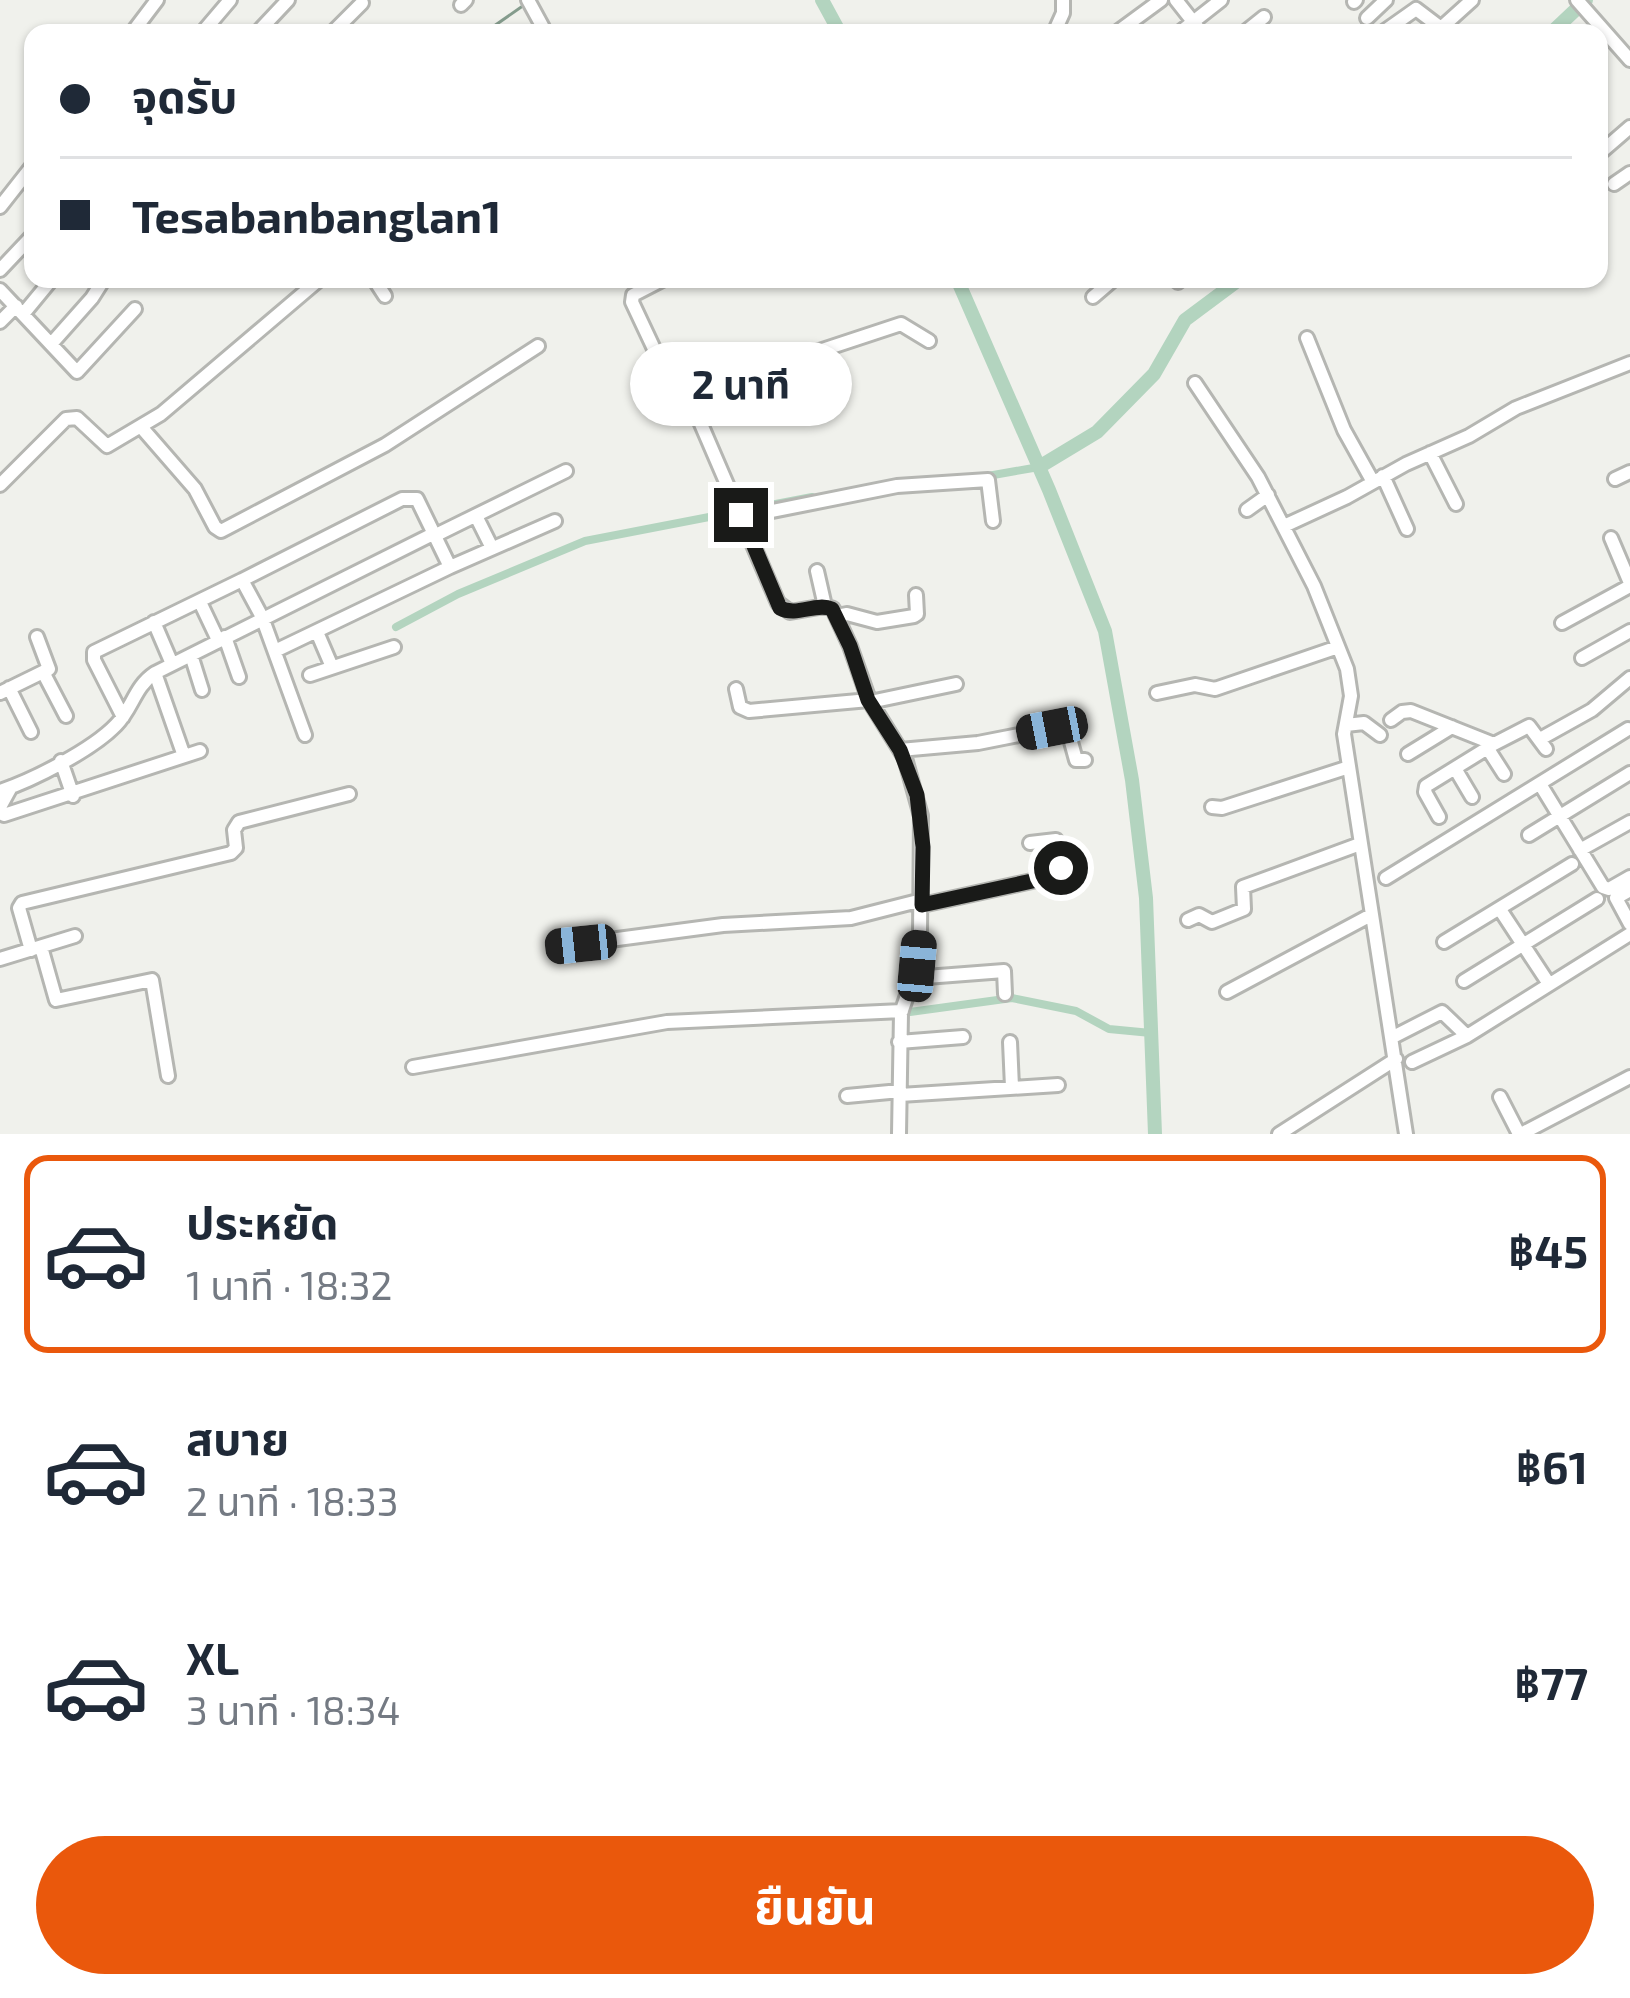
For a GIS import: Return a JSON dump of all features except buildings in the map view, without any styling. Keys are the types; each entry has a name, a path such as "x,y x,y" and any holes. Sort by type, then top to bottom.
{"street":[{"path":"139,24 157,0"},
{"path":"210,24 230,0"},
{"path":"265,24 288,0"},
{"path":"1128,24 1161,0"},
{"path":"1176,0 1196,24"},
{"path":"1200,24 1220,0"},
{"path":"1366,18 1387,0"},
{"path":"1445,24 1472,0"},
{"path":"1577,0 1598,24"},
{"path":"1395,24 1416,9 1436,24"},
{"path":"1255,24 1264,17"},
{"path":"1608,35 1630,60"},
{"path":"1614,184 1630,172"},
{"path":"0,207 24,176"},
{"path":"0,270 24,245"},
{"path":"0,322 10,303 36,288"},
{"path":"52,343 97,288"},
{"path":"0,485 66,419 77,418 106,446 142,428 309,288"},
{"path":"380,288 385,296"},
{"path":"648,288 631,298 671,385 691,405 780,608 790,612 825,606"},
{"path":"1093,297 1104,288"},
{"path":"10,303 72,369 82,371 135,309"},
{"path":"662,364 715,355 725,372 772,365 901,324 929,341"},
{"path":"1307,338 1344,430 1407,529"},
{"path":"142,428 190,483 221,531 385,445 538,346"},
{"path":"1284,526 1516,408 1630,363"},
{"path":"1195,383 1268,495 1315,586 1347,669 1349,767 1406,1134"},
{"path":"691,405 775,408"},
{"path":"1430,453 1456,504"},
{"path":"200,751 73,796 2,811 6,789 112,730 136,690 155,673 566,471"},
{"path":"1615,478 1630,472"},
{"path":"739,512 897,486 988,480 993,521"},
{"path":"1247,510 1268,495"},
{"path":"123,717 94,652 402,499 417,499 450,567"},
{"path":"476,516 492,548"},
{"path":"275,651 555,521"},
{"path":"1562,623 1630,584 1611,538"},
{"path":"817,571 825,606 840,623 869,701 900,750 917,795 922,902 914,978 901,1016 899,1134"},
{"path":"242,580 262,617 305,735"},
{"path":"840,623 847,614 877,622 914,616 916,595"},
{"path":"200,602 239,677"},
{"path":"154,622 172,664"},
{"path":"316,632 332,667"},
{"path":"31,732 5,690 49,668 37,637"},
{"path":"1582,658 1628,637"},
{"path":"310,675 394,646"},
{"path":"1157,693 1196,686 1216,689 1338,647"},
{"path":"191,655 202,690"},
{"path":"43,672 66,716"},
{"path":"155,673 184,756"},
{"path":"1438,817 1425,787 1529,726 1544,744 1630,677"},
{"path":"736,689 740,707 748,711 869,701 956,684"},
{"path":"1391,720 1406,710 1452,727 1491,747 1504,774"},
{"path":"1346,725 1364,723 1380,735"},
{"path":"900,750 978,743 1060,727 1068,731 1076,760 1084,760"},
{"path":"1408,754 1452,727"},
{"path":"1385,878 1628,729"},
{"path":"61,761 73,796"},
{"path":"1212,807 1222,808 1349,767"},
{"path":"1456,770 1472,796"},
{"path":"1529,836 1630,773"},
{"path":"1540,784 1603,887 1609,889 1630,877"},
{"path":"168,1076 152,980 56,1000 19,908 22,903 231,853 236,848 234,830 239,821 349,794"},
{"path":"1580,850 1630,822"},
{"path":"557,947 723,925 851,918 1055,876 1061,868 1056,839 1030,843"},
{"path":"1188,920 1199,915 1212,922 1240,913 1243,887 1360,844"},
{"path":"1444,942 1572,864"},
{"path":"1630,890 1616,898 1630,924"},
{"path":"1464,981 1597,899"},
{"path":"1501,911 1549,985"},
{"path":"1227,992 1371,915"},
{"path":"1412,1062 1467,1036 1630,934"},
{"path":"0,959 75,936"},
{"path":"914,978 1004,971 1006,994"},
{"path":"1393,1036 1442,1012 1467,1036"},
{"path":"413,1066 667,1022 717,1022 781,1013 901,1016"},
{"path":"899,1042 963,1037"},
{"path":"1010,1042 1012,1088"},
{"path":"1279,1134 1396,1059"},
{"path":"1500,1097 1526,1133 1630,1077"},
{"path":"847,1096 1058,1085"}],"waterway":[{"path":"822,0 835,24"},
{"path":"1561,24 1586,0"},
{"path":"497,24 527,3"},
{"path":"961,288 1105,631 1132,780 1146,898 1155,1134"},
{"path":"1039,467 1097,432 1154,374 1185,320 1228,288"},
{"path":"982,477 1039,467"},
{"path":"396,627 458,594 585,541 812,497"},
{"path":"910,1012 1012,998 1076,1011 1109,1029 1151,1033"}],"route":[{"path":"741,515 780,608 790,612 825,606 837,616 868,700 904,758 921,816 922,905 1055,876 1061,868"}]}
